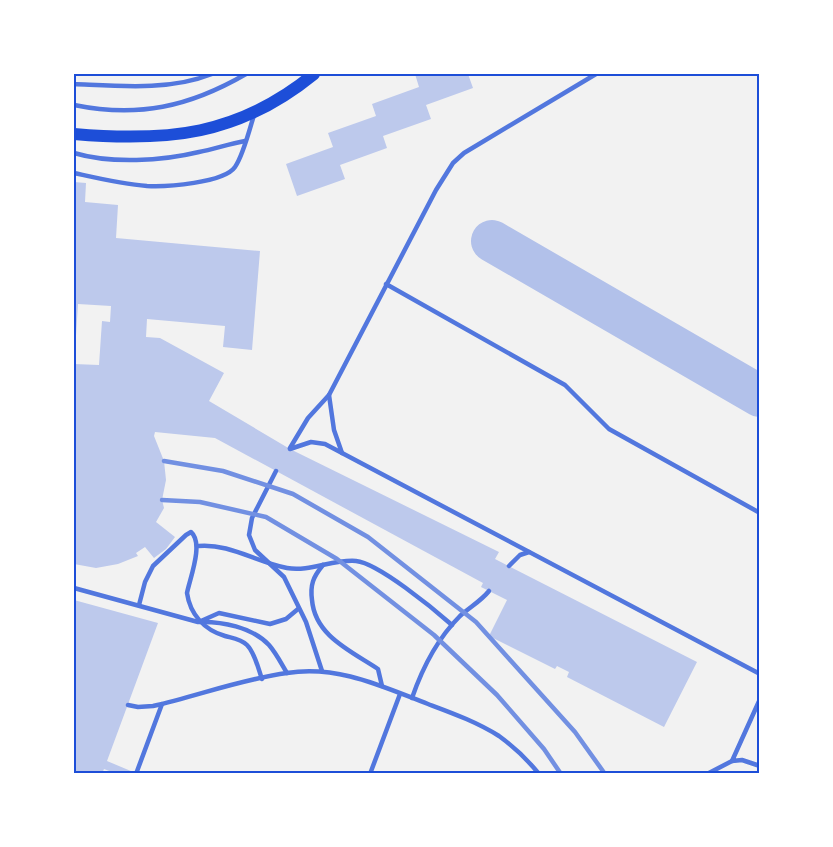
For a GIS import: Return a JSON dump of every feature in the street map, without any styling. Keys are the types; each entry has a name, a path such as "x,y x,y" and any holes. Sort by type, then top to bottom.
{"main road":[{"path":"74,134 133,138 181,135 226,124 291,91 314,74"}],"lane":[{"path":"74,84 157,85 179,83 212,74"},
{"path":"74,105 111,111 144,111 202,95 246,74"},
{"path":"596,74 476,145 453,163 436,190 329,395 308,418 290,449 318,442 759,674"},
{"path":"74,174 147,186 199,182 222,176 234,169 255,111"},
{"path":"74,153 83,156 135,160 172,157 244,141"},
{"path":"386,284 566,385 609,429 759,513"},
{"path":"329,395 334,430 342,454"},
{"path":"276,471 249,526 249,535 255,550 284,577 306,622 322,671"},
{"path":"139,606 153,566 188,533 194,534 198,546 187,593 198,622 216,634 244,642 251,649 262,679"},
{"path":"198,546 220,546 273,565 290,568 356,561 368,564 418,598 452,625"},
{"path":"508,566 520,555 529,552"},
{"path":"322,566 311,588 315,616 327,634 378,669 382,686"},
{"path":"74,588 198,622 216,621 251,632 269,645 287,673"},
{"path":"412,698 431,655 452,625 489,591"},
{"path":"198,622 219,612 270,624 286,619 298,609"},
{"path":"128,705 138,707 162,704 219,688 287,673 322,671 357,677 465,719 496,734 516,749 538,774"},
{"path":"370,774 400,694"},
{"path":"732,761 759,699"},
{"path":"136,774 162,704"},
{"path":"707,774 732,761 742,760 759,766"}],"building":[{"path":"415,74 468,74 473,88 426,105 431,119 383,136 387,148 340,165 345,179 297,196 286,164 333,147 328,133 376,116 372,104 419,87"},
{"path":"74,182 86,183 85,202 118,205 116,238 260,251 252,350 223,347 225,326 147,319 146,337 160,338 224,373 209,401 290,449 499,552 495,559 697,662 664,727 567,677 569,672 557,666 555,669 489,636 507,600 481,587 483,583 215,438 155,432 154,436 164,461 166,480 162,500 164,508 156,522 175,537 166,549 154,558 145,547 136,553 138,556 118,564 96,568 74,564 74,364 99,365 102,321 110,322 111,306 78,304 74,351"},
{"path":"74,600 158,623 107,761 138,774 117,774 104,769 102,774 74,774"}],"taxiway":[{"path":"492,241 760,396"}],"railway":[{"path":"164,461 223,471 293,494 368,537 476,622 575,732 605,774"},
{"path":"162,500 200,502 266,517 337,559 434,635 497,695 544,749 561,774"}]}
